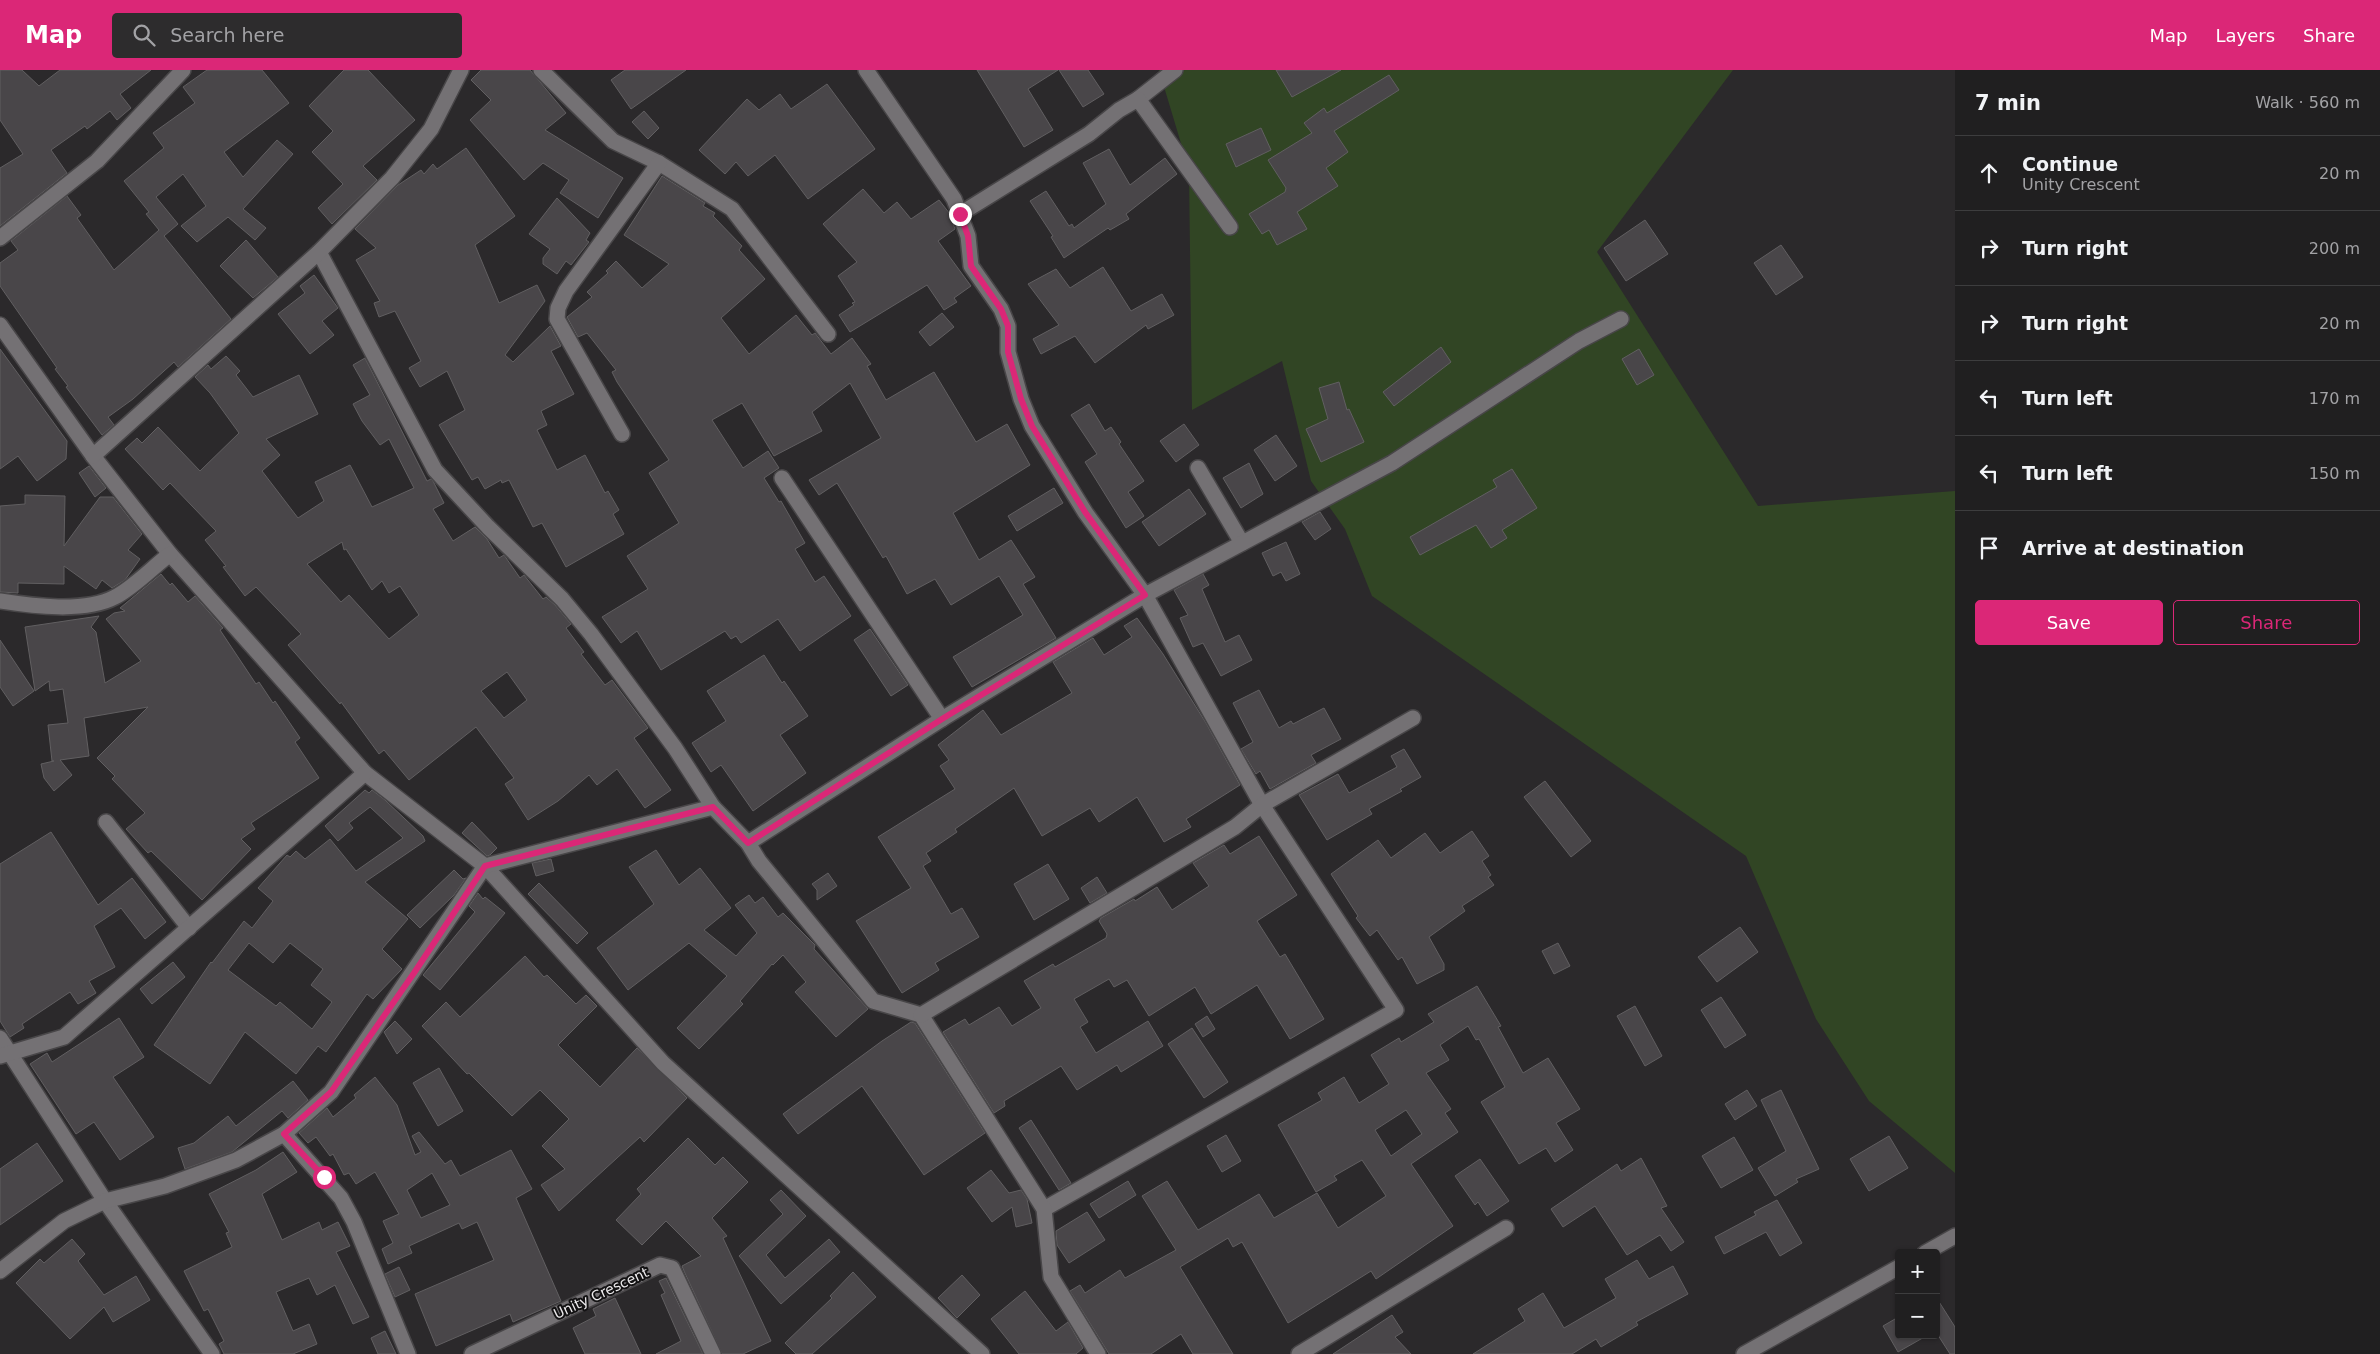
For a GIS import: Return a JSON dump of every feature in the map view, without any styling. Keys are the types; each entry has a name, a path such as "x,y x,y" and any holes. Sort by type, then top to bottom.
{"street":[{"path":"0,238 97,161 183,70"},
{"path":"93,456 319,252 392,178 431,129 461,70"},
{"path":"541,70 613,141 659,163 732,209 828,334"},
{"path":"866,70 954,198 968,236 971,266 1001,309 1008,326 1008,352 1021,399 1032,426 1085,512 1145,595 1262,805 1396,1010 1044,1209"},
{"path":"960,214 1089,134 1174,70"},
{"path":"1138,98 1230,227"},
{"path":"622,434 556,319 558,308 566,291 659,163"},
{"path":"319,252 435,470 488,527 562,599 591,634 675,748 713,807 748,843 760,861 872,1001 921,1015 1044,1209 1051,1277 1098,1354"},
{"path":"748,843 942,719 1145,595 1392,463 1579,341 1621,319"},
{"path":"0,325 93,456 170,554 365,773 485,866 663,1063 982,1354"},
{"path":"1198,468 1242,543"},
{"path":"782,478 942,719"},
{"path":"0,601 36,606 80,606 114,598 170,554"},
{"path":"921,1015 1235,827 1262,805 1414,718"},
{"path":"6,1054 64,1037 365,773"},
{"path":"0,1272 64,1221 105,1202 165,1186 236,1160 284,1134 331,1092 414,973 485,866 713,807"},
{"path":"106,822 189,928"},
{"path":"0,1038 6,1054 105,1202 212,1354"},
{"path":"284,1134 341,1198 358,1231 408,1354"},
{"path":"1299,1354 1506,1228"},
{"path":"1932,1249 1955,1236"},
{"name":"Unity Crescent","path":"472,1354 660,1265 672,1268 713,1354"},
{"path":"1744,1354 1895,1269"}],"green space":[{"path":"1159,70 1733,70 1597,252 1758,506 1955,491 1955,1173 1869,1101 1816,1019 1746,856 1372,596 1345,529 1311,481 1282,361 1192,410 1189,170"}],"building":[{"path":"0,70 22,70 39,86 60,70 151,70 120,94 131,108 117,120 110,111 87,129 85,126 51,150 67,173 0,226 0,168 23,154 0,120"},
{"path":"207,70 262,70 289,103 224,152 243,177 277,140 293,154 243,209 266,228 255,240 228,217 197,242 181,226 206,206 183,174 156,197 178,224 164,236 231,319 178,367 174,362 133,399 108,417 114,425 102,435 66,387 68,386 55,369 57,368 0,286 0,263 18,250 11,241 67,196 81,215 77,218 114,270 159,230 146,214 149,212 124,181 164,148 153,133 195,103 183,87"},
{"path":"344,70 368,70 415,120 363,166 377,180 332,224 318,208 343,184 312,152 333,131 309,106"},
{"path":"481,70 530,70 566,113 545,130 623,178 598,218 560,193 569,180 543,163 524,180 470,120 491,100 471,80"},
{"path":"625,70 686,70 631,109 611,80"},
{"path":"977,70 1058,70 1028,89 1053,130 1024,147"},
{"path":"1059,70 1088,70 1104,94 1083,107"},
{"path":"1276,70 1341,70 1292,97"},
{"path":"1389,75 1399,90 1334,131 1348,152 1326,168 1338,186 1297,212 1307,229 1277,245 1269,230 1262,234 1249,214 1285,192 1286,188 1268,160 1312,133 1304,123 1324,108 1327,113"},
{"path":"827,84 875,149 808,199 775,155 748,176 736,162 725,174 699,150 747,99 759,110 780,94 791,109"},
{"path":"644,111 659,128 648,139 632,122"},
{"path":"1261,128 1271,150 1236,167 1226,144"},
{"path":"466,148 515,216 475,245 499,303 537,285 545,301 505,355 513,362 550,326 561,346 551,351 574,394 541,411 547,425 537,430 557,470 585,455 605,493 608,491 619,510 613,514 624,534 566,567 542,523 533,527 509,480 502,483 501,480 485,489 478,477 472,480 439,425 465,410 447,371 420,387 409,368 421,361 395,311 379,317 374,303 380,301 356,260 376,248 355,229 398,185 421,170 424,174 433,164 437,169"},
{"path":"1109,149 1130,185 1165,158 1177,174 1126,214 1129,219 1110,230 1108,228 1064,258 1051,237 1053,236 1030,201 1046,191 1069,226 1072,224 1074,228 1106,204 1083,163"},
{"path":"662,176 705,203 703,206 715,213 713,216 742,246 739,250 765,279 721,318 749,354 796,315 812,335 815,333 831,354 852,338 871,364 867,366 886,400 934,372 976,442 1007,424 1030,465 953,513 979,560 1011,540 1035,577 1023,584 1056,638 972,687 953,657 1023,615 999,576 951,605 935,579 907,594 886,556 883,558 837,483 819,495 809,480 881,438 850,383 812,412 822,431 774,456 742,403 712,420 743,468 768,451 779,468 764,478 779,502 781,501 805,543 795,549 815,582 824,576 851,616 800,651 778,619 741,643 736,636 731,639 725,631 661,670 637,631 621,643 602,617 648,589 627,556 679,523 649,473 669,460 617,382 612,372 616,370 587,333 578,337 567,317 592,297 587,292 608,273 606,271 616,261 642,288 669,264 624,235"},
{"path":"863,189 884,213 897,202 911,219 939,200 950,214 955,229 938,241 971,286 954,298 957,302 944,310 927,285 850,332 839,315 854,305 852,303 855,302 838,276 857,262 823,224"},
{"path":"557,198 590,233 586,240 589,242 571,265 566,261 557,274 543,264 543,258 550,249 529,234"},
{"path":"1645,220 1668,254 1626,281 1604,248"},
{"path":"246,240 278,277 253,298 220,266"},
{"path":"1781,245 1803,277 1776,295 1754,263"},
{"path":"1103,267 1131,311 1162,294 1174,315 1148,329 1146,325 1095,363 1075,336 1041,354 1033,339 1059,325 1028,284 1056,269 1070,288"},
{"path":"314,275 338,308 322,321 334,335 310,354 278,314 305,293 300,286"},
{"path":"942,313 954,327 930,346 919,332"},
{"path":"1441,347 1451,362 1394,406 1383,392"},
{"path":"0,349 67,441 66,459 37,481 18,456 0,469"},
{"path":"1639,349 1654,375 1637,385 1622,359"},
{"path":"226,356 240,371 236,375 253,397 299,375 318,414 266,439 280,455 262,471 298,518 324,501 315,482 350,465 372,507 414,488 389,439 380,445 362,421 353,404 370,395 353,365 365,358 427,481 431,479 433,481 444,503 433,509 453,541 475,527 487,539 499,558 504,555 520,578 524,575 543,599 546,597 555,605 571,624 566,628 584,652 581,654 605,685 612,680 648,728 634,738 671,790 645,808 617,769 597,785 589,775 558,801 528,820 505,784 514,778 476,727 409,780 384,750 379,754 341,702 340,704 288,645 301,634 256,587 245,596 223,567 226,566 205,540 216,531 170,483 163,490 125,449 137,438 142,443 158,427 200,471 239,433 210,393 195,377 208,365 211,369","holes":["342,542 344,550 346,549 372,590 382,581 389,593 400,586 419,615 389,639 349,595 341,602 307,564","507,672 527,700 504,718 481,691"]},
{"path":"1339,382 1347,410 1349,409 1364,442 1321,462 1306,429 1328,419 1319,388"},
{"path":"1089,404 1105,431 1111,427 1121,442 1119,444 1144,481 1128,492 1144,516 1126,528 1085,462 1097,454 1071,415"},
{"path":"1184,424 1199,445 1176,462 1160,441"},
{"path":"1276,435 1297,466 1275,481 1254,450"},
{"path":"1249,463 1263,494 1241,508 1223,478"},
{"path":"89,466 106,488 95,497 79,473"},
{"path":"1512,469 1537,508 1502,530 1507,538 1491,548 1476,525 1420,555 1410,537 1497,487 1493,480"},
{"path":"1054,488 1063,503 1017,531 1008,516"},
{"path":"1189,489 1206,514 1159,546 1142,522"},
{"path":"25,495 65,496 64,546 100,497 113,497 142,534 128,550 140,559 125,580 112,588 102,580 96,589 64,566 64,584 18,583 18,593 0,592 0,506 25,504"},
{"path":"1320,512 1331,529 1315,540 1302,522"},
{"path":"1286,542 1300,574 1286,581 1281,572 1273,576 1262,553"},
{"path":"161,574 170,585 172,583 188,602 195,596 223,628 220,630 256,684 259,682 273,703 275,701 300,738 295,742 319,778 251,823 255,829 241,839 251,849 202,900 151,851 148,853 126,829 145,813 112,779 115,776 97,758 148,707 84,718 89,756 60,760 72,775 54,791 44,778 41,764 54,761 52,761 48,725 68,723 63,689 50,691 49,681 35,691 25,627 99,616 91,627 96,632 105,683 141,661 106,619 114,613 125,611 120,608"},
{"path":"1203,574 1209,585 1202,589 1225,642 1239,635 1252,660 1221,676 1203,643 1193,647 1180,618 1188,615 1174,590"},
{"path":"1137,618 1163,654 1206,723 1240,785 1186,819 1191,827 1164,842 1137,797 1099,822 1090,808 1042,836 1014,788 955,829 957,832 926,853 931,861 923,866 951,914 962,908 979,937 935,963 939,970 902,993 856,921 911,888 878,837 955,789 940,766 949,760 938,745 983,710 1001,735 1072,693 1053,662 1093,638 1104,655 1132,637 1124,626"},
{"path":"870,629 908,685 891,696 854,640"},
{"path":"0,640 34,691 13,706 0,687"},
{"path":"764,655 782,683 784,681 808,716 780,735 806,773 753,811 721,765 711,772 692,743 726,721 707,691"},
{"path":"1259,690 1279,728 1291,721 1293,724 1324,708 1341,739 1311,755 1316,763 1270,789 1260,771 1256,774 1241,749 1253,742 1233,703"},
{"path":"1404,749 1421,777 1400,789 1402,791 1369,809 1372,814 1327,840 1299,795 1338,774 1349,793 1397,767 1391,756"},
{"path":"1545,781 1591,841 1571,857 1524,797"},
{"path":"365,790 369,793 372,790 423,836 425,841 365,882 408,919 382,949 402,969 373,999 367,994 326,1052 318,1046 296,1074 245,1032 210,1084 154,1045 211,962 244,921 252,928 273,901 258,888 287,855 290,857 296,851 305,859 330,839 356,871 403,838 370,807 349,823 353,828 338,841 325,826","holes":["249,943 273,963 290,943 323,969 311,985 332,1002 312,1029 280,1002 276,1006 228,970"]},
{"path":"472,822 497,848 490,855 487,856 462,833"},
{"path":"1472,831 1489,856 1482,861 1491,875 1488,877 1494,885 1462,906 1465,911 1429,937 1444,964 1444,970 1417,984 1402,957 1398,960 1377,930 1370,936 1356,918 1358,916 1331,874 1378,840 1391,858 1425,833 1440,853"},
{"path":"51,832 98,905 132,878 166,922 145,939 121,908 94,926 115,967 89,981 96,993 78,1004 70,992 22,1024 24,1028 10,1037 0,1021 0,864"},
{"path":"1259,836 1297,895 1257,921 1280,957 1285,954 1324,1019 1290,1039 1257,985 1211,1014 1195,987 1149,1016 1127,980 1114,987 1109,979 1074,999 1088,1022 1080,1027 1096,1053 1148,1021 1163,1046 1121,1072 1117,1065 1077,1090 1061,1066 1004,1101 1005,1106 994,1113 943,1032 965,1019 969,1025 999,1007 1012,1026 1041,1008 1024,981 1053,964 1055,967 1106,938 1107,934 1099,921 1101,918 1134,899 1135,901 1157,887 1172,910 1209,886 1193,863 1224,845 1230,854"},
{"path":"656,850 679,885 700,868 731,908 704,930 736,956 757,933 735,905 749,895 755,903 763,897 778,917 783,913 815,945 814,949 868,1009 836,1037 795,992 806,982 783,955 772,964 740,1001 743,1004 699,1049 677,1028 727,976 689,943 628,990 597,948 654,904 629,867"},
{"path":"551,859 554,871 536,876 532,863"},
{"path":"1048,864 1069,899 1034,920 1014,884"},
{"path":"454,870 463,879 466,878 454,895 420,928 407,915"},
{"path":"828,873 837,886 817,900 817,890 812,884"},
{"path":"1097,877 1107,893 1090,903 1081,888"},
{"path":"539,883 588,933 577,944 528,894"},
{"path":"478,893 483,899 485,897 505,913 440,990 423,975 475,912 469,906"},
{"path":"1740,927 1758,952 1717,982 1698,957"},
{"path":"1558,943 1570,966 1554,974 1542,951"},
{"path":"525,956 544,977 547,975 576,1004 586,995 597,1006 558,1045 600,1087 637,1048 687,1098 644,1142 640,1137 559,1211 541,1185 565,1169 542,1146 569,1119 540,1090 512,1116 469,1073 467,1074 422,1026 446,1002 460,1017"},
{"path":"173,962 185,977 152,1004 140,989"},
{"path":"1477,986 1501,1026 1498,1027 1523,1073 1548,1058 1580,1109 1556,1123 1573,1150 1555,1162 1546,1148 1519,1164 1481,1102 1505,1087 1479,1039 1476,1040 1468,1026 1440,1045 1449,1060 1426,1073 1451,1109 1445,1113 1458,1132 1411,1164 1453,1226 1376,1279 1371,1271 1288,1323 1242,1242 1233,1247 1228,1238 1180,1267 1233,1354 1193,1354 1181,1334 1151,1354 1109,1354 1070,1291 1080,1285 1085,1293 1120,1270 1125,1278 1176,1250 1142,1196 1167,1181 1198,1230 1259,1194 1274,1218 1317,1193 1338,1228 1386,1196 1362,1160 1334,1176 1337,1180 1316,1192 1278,1125 1322,1100 1318,1093 1344,1077 1359,1103 1389,1084 1371,1055 1399,1038 1401,1042 1434,1022 1428,1014","holes":["1406,1110 1422,1134 1391,1156 1375,1130"]},
{"path":"1721,997 1746,1035 1725,1048 1701,1010"},
{"path":"1635,1006 1662,1056 1645,1066 1617,1016"},
{"path":"1207,1016 1215,1029 1203,1037 1195,1024"},
{"path":"119,1018 144,1057 113,1077 154,1137 120,1160 94,1122 76,1134 30,1064 47,1053 52,1062"},
{"path":"395,1021 412,1039 397,1054 384,1032"},
{"path":"911,1022 915,1023 985,1133 924,1175 862,1086 798,1134 783,1114"},
{"path":"1192,1028 1228,1082 1204,1098 1168,1044"},
{"path":"439,1068 463,1111 438,1126 413,1083"},
{"path":"375,1077 397,1105 415,1155 421,1152 412,1136 419,1132 445,1164 451,1160 460,1176 511,1150 532,1189 516,1198 561,1301 513,1322 510,1314 436,1346 415,1294 494,1260 477,1222 462,1229 459,1223 409,1246 412,1253 388,1264 382,1249 393,1243 383,1221 399,1214 375,1172 356,1184 349,1173 344,1175 333,1154 330,1156 316,1137 308,1143 299,1133 327,1108 333,1117 356,1098 354,1095","holes":["432,1173 450,1205 421,1218 407,1190"]},
{"path":"293,1081 308,1100 288,1118 282,1111 232,1152 185,1169 178,1148 194,1143 228,1116 236,1126"},
{"path":"1747,1090 1757,1106 1735,1120 1725,1104"},
{"path":"1781,1090 1819,1169 1796,1179 1798,1182 1775,1196 1758,1168 1786,1151 1761,1100"},
{"path":"1031,1120 1071,1183 1059,1190 1019,1128"},
{"path":"1226,1135 1241,1161 1222,1172 1207,1146"},
{"path":"1889,1136 1908,1168 1869,1191 1850,1159"},
{"path":"1734,1137 1753,1170 1721,1188 1702,1156"},
{"path":"688,1138 715,1165 723,1157 748,1182 712,1218 727,1236 723,1238 771,1341 743,1354 722,1354 684,1271 682,1266 701,1256 666,1221 642,1245 616,1220 641,1194 637,1189"},
{"path":"37,1143 63,1181 0,1225 0,1169"},
{"path":"283,1152 297,1172 262,1194 282,1240 319,1222 322,1230 338,1222 350,1246 336,1252 369,1317 353,1324 335,1285 317,1295 309,1278 276,1292 293,1331 309,1324 317,1344 293,1354 224,1354 219,1344 224,1341 208,1309 204,1311 184,1271 232,1247 226,1233 229,1232 209,1194 256,1170"},
{"path":"1641,1158 1667,1206 1661,1208 1684,1242 1671,1251 1660,1235 1627,1255 1595,1206 1563,1227 1551,1209 1617,1164 1621,1171"},
{"path":"1480,1159 1509,1201 1487,1216 1478,1202 1475,1205 1455,1176"},
{"path":"991,1170 1009,1193 1021,1190 1027,1199 1032,1223 1016,1227 1012,1207 992,1222 967,1188"},
{"path":"1128,1181 1136,1195 1099,1218 1090,1204"},
{"path":"781,1190 806,1216 766,1255 785,1278 829,1239 840,1252 781,1304 739,1256 783,1214 770,1200"},
{"path":"1777,1200 1802,1243 1780,1256 1766,1232 1724,1254 1715,1237 1756,1215 1754,1212"},
{"path":"1087,1212 1105,1240 1069,1263 1057,1245 1056,1231"},
{"path":"72,1239 85,1254 78,1261 104,1295 136,1276 150,1300 113,1322 104,1307 70,1339 16,1283 40,1259 44,1263"},
{"path":"1637,1260 1649,1279 1673,1266 1688,1294 1636,1322 1638,1325 1601,1347 1596,1339 1572,1354 1473,1354 1525,1321 1518,1309 1543,1293 1564,1328 1571,1324 1616,1298 1605,1279"},
{"path":"399,1267 410,1290 395,1297 385,1274"},
{"path":"853,1272 876,1297 812,1354 796,1354 785,1343 832,1298 830,1296"},
{"path":"962,1275 980,1295 957,1318 938,1298"},
{"path":"666,1278 703,1354 656,1354 681,1341 661,1295 665,1293 659,1281"},
{"path":"1025,1291 1056,1331 1068,1322 1083,1348 1076,1354 1019,1354 991,1319"},
{"path":"615,1298 641,1354 585,1354 573,1328 596,1316 593,1309"},
{"path":"1940,1303 1955,1327 1955,1354 1950,1354 1940,1338"},
{"path":"1392,1315 1403,1332 1395,1337 1411,1354 1333,1354"},
{"path":"1895,1319 1895,1339 1921,1339 1898,1352 1883,1326"},
{"path":"385,1331 396,1354 378,1354 371,1338"}],"route":[{"path":"324,1177 284,1134 331,1092 414,973 485,866 713,807 748,843 942,719 1145,595 1085,512 1032,426 1021,399 1008,352 1008,326 1001,309 971,266 968,236 960,214"}]}
